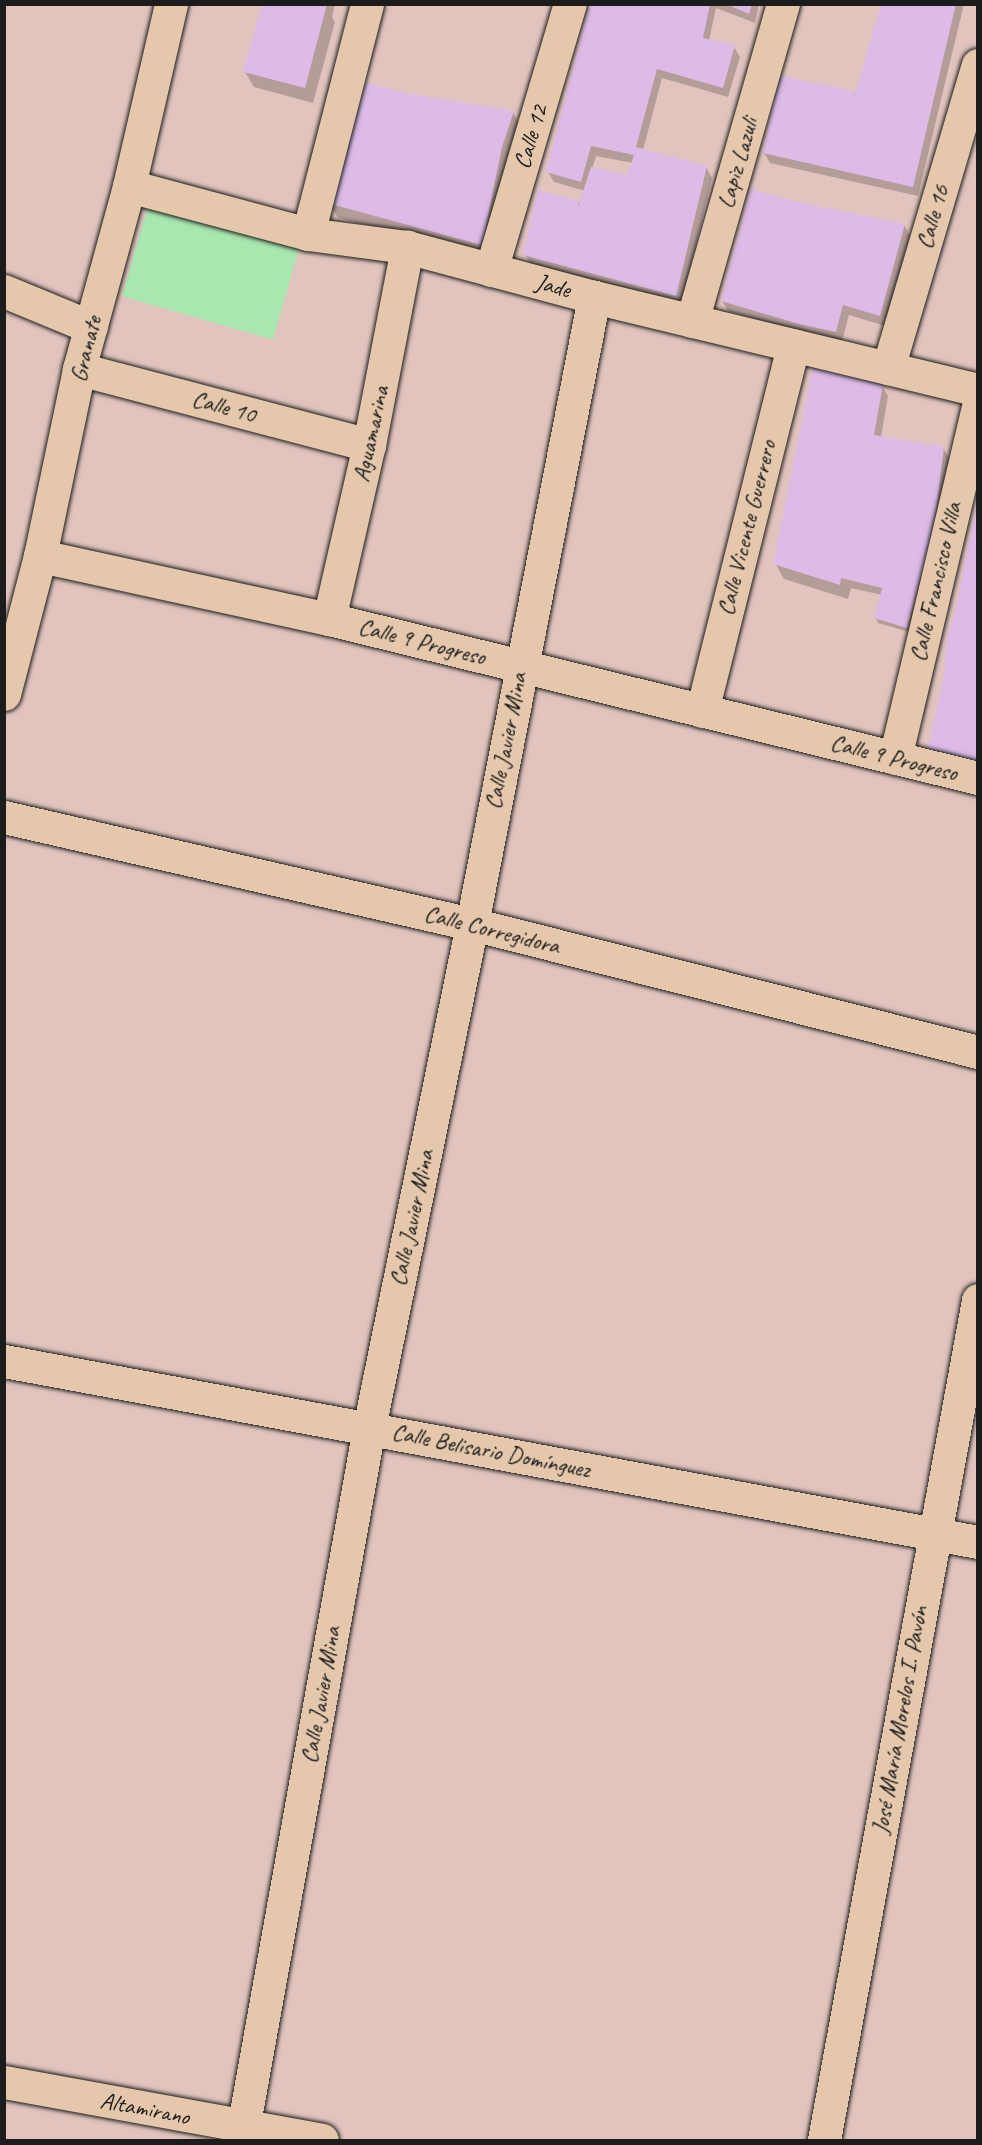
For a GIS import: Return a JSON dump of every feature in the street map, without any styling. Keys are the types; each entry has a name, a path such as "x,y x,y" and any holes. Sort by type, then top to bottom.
{"street":[{"name":"Granate","path":"4,694 25,571 129,186 171,4"},
{"path":"308,234 367,4"},
{"name":"Calle 12","path":"491,270 570,4"},
{"name":"Lapiz Lazuli","path":"692,321 783,4"},
{"name":"Calle 16","path":"888,368 978,65"},
{"name":"Jade","path":"129,186 206,209 308,234 407,247 594,297 978,390"},
{"name":"Aguamarina","path":"329,619 369,445 407,247"},
{"path":"4,291 91,327"},
{"name":"Calle Javier Mina","path":"242,2134 369,1428 472,924 520,666 594,297"},
{"name":"Calle Vicente Guerrero","path":"702,711 793,345"},
{"name":"Calle 10","path":"79,369 369,445"},
{"name":"Calle Francisco Villa","path":"895,758 978,406"},
{"name":"Calle 9 Progreso","path":"25,571 329,619 978,778"},
{"name":"Calle Corregidora","path":"4,817 472,924 978,1052"},
{"name":"José María Morelos I. Pavón","path":"824,2140 978,1300"},
{"name":"Calle Belisario Domínguez","path":"4,1361 978,1542"},
{"name":"Altamirano","path":"4,2082 242,2134 322,2140"}],"green space":[{"path":"149,202 300,245 273,339 122,296"}],"building":[{"path":"262,4 327,4 305,88 243,72"},
{"path":"590,4 710,4 703,38 735,45 723,88 657,69 636,147 707,166 676,296 523,255 538,190 579,201 577,210 591,167 627,175 634,155 591,146 581,182 546,172"},
{"path":"726,4 752,4 749,14"},
{"path":"881,4 956,4 913,187 763,153 780,76 855,91 854,99"},
{"path":"359,81 406,93 514,111 502,147 482,245 327,203"},
{"path":"751,189 793,201 905,224 880,316 843,305 836,332 799,324 721,301"},
{"path":"813,366 883,384 874,435 944,447 934,528 907,628 874,618 882,588 841,578 840,585 773,564"},
{"path":"977,504 978,763 928,750 944,675 947,638 956,608"}]}
